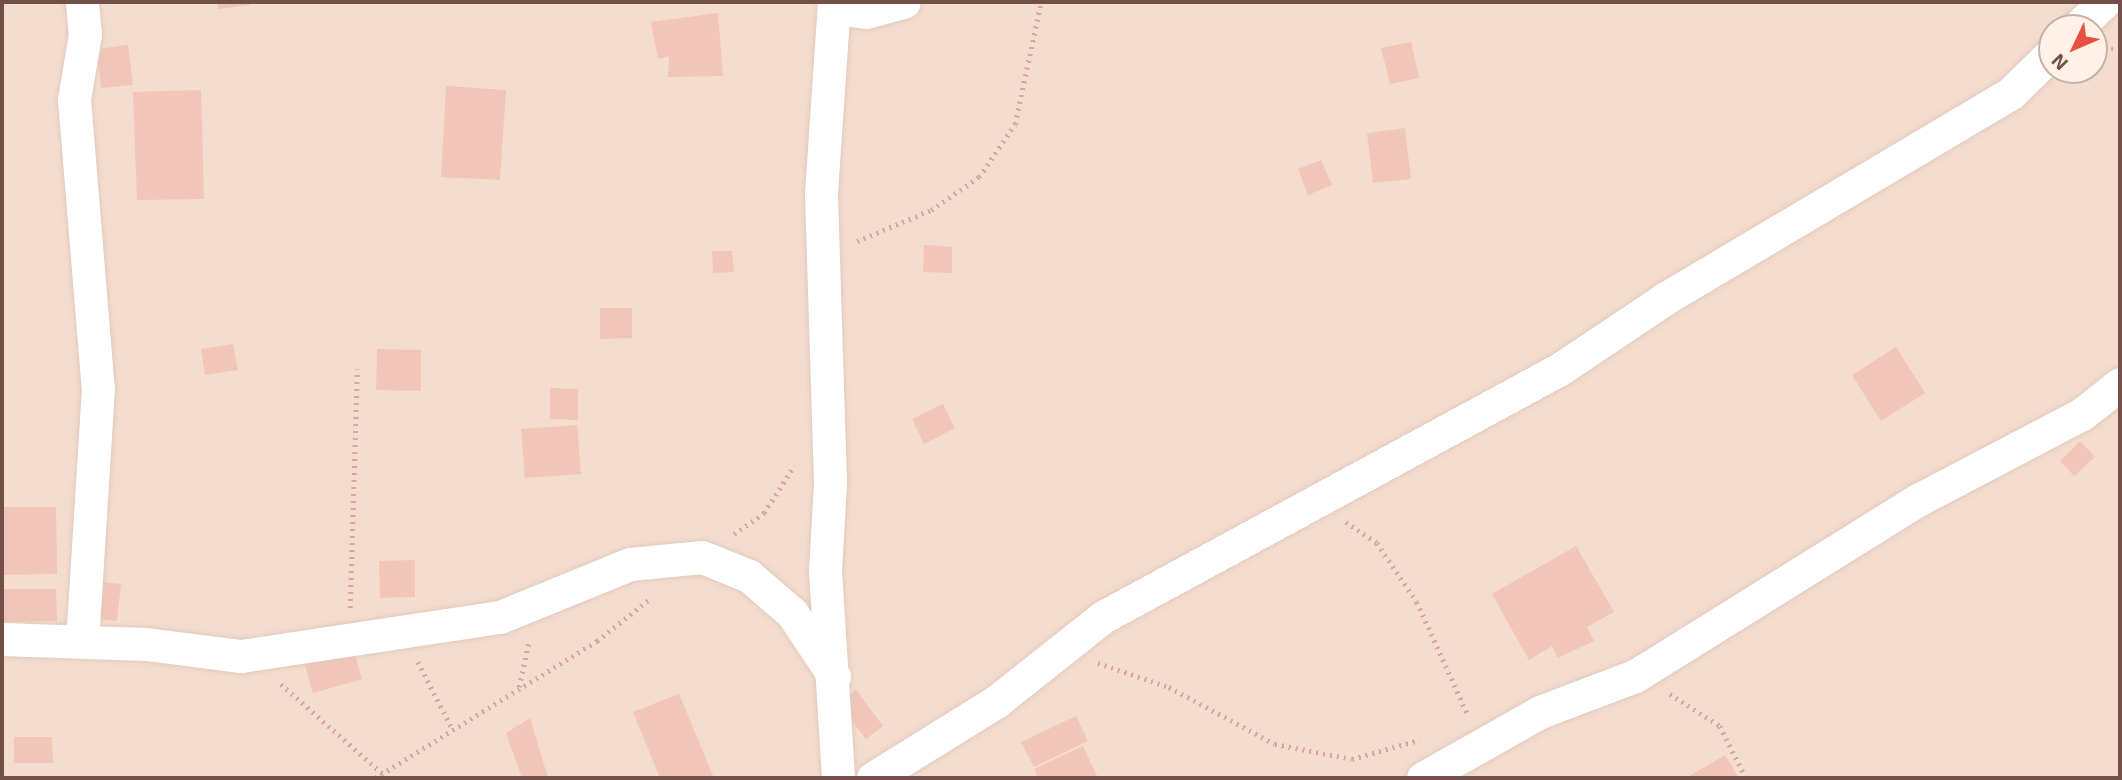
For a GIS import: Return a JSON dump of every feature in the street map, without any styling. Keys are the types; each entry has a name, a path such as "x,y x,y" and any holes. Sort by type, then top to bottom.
{"street":[{"path":"82,2 85,33 75,113 98,388 82,641"},
{"path":"838,778 834,676 825,570 830,484 823,253 834,5 866,12 904,2"},
{"path":"873,778 997,701 1103,617 1560,369 1771,234 1909,158 2011,93 2038,67"},
{"path":"1423,778 1541,712 1619,682 1917,500 2038,441 2120,384"},
{"path":"2,639 82,641 241,656 347,636 404,635 536,605 630,564 702,557 749,576 792,613 834,676"}],"path":[{"path":"823,253 931,210 979,177 1015,124 1041,2"},
{"path":"347,636 357,369"},
{"path":"702,557 764,513 799,457"},
{"path":"1057,654 1169,687 1275,744 1352,759 1404,740 1439,741 1458,760 1474,732 1417,602 1377,542 1337,516 1306,509"},
{"path":"378,778 597,641 663,590"},
{"path":"519,688 536,605"},
{"path":"404,635 453,730"},
{"path":"298,645 281,684 384,772"},
{"path":"1619,682 1687,700 1720,726 1746,778"}],"shaded area":[{"path":"2,2 2120,2 2120,778 2,778"}],"building":[{"path":"218,2 250,2 250,5 218,9"},
{"path":"718,13 723,76 668,77 669,56 658,59 651,22"},
{"path":"1411,42 1419,78 1390,84 1381,48"},
{"path":"128,45 133,85 101,88 97,49"},
{"path":"446,86 506,90 500,180 441,177"},
{"path":"201,90 204,199 137,200 133,92"},
{"path":"1405,128 1411,179 1373,183 1367,133"},
{"path":"1321,160 1332,185 1308,195 1298,169"},
{"path":"924,245 952,247 952,273 923,272"},
{"path":"712,251 732,251 734,272 713,273"},
{"path":"600,308 632,308 632,338 600,339"},
{"path":"233,344 238,370 205,375 201,349"},
{"path":"1896,347 1925,393 1881,421 1852,375"},
{"path":"377,349 421,350 421,391 376,390"},
{"path":"550,388 578,389 578,420 550,419"},
{"path":"943,404 955,428 924,444 912,419"},
{"path":"577,425 581,474 525,478 521,429"},
{"path":"2080,441 2095,457 2074,476 2060,461"},
{"path":"2,507 56,507 57,574 2,575"},
{"path":"1576,546 1614,612 1587,627 1594,641 1558,658 1552,646 1529,660 1492,594"},
{"path":"415,560 415,597 380,598 379,561"},
{"path":"99,582 121,584 117,621 95,619"},
{"path":"2,589 56,589 57,621 2,622"},
{"path":"352,645 362,679 313,693 303,658"},
{"path":"856,690 883,726 866,739 838,703"},
{"path":"679,694 714,778 660,778 633,712"},
{"path":"1076,716 1088,741 1034,767 1021,742"},
{"path":"530,718 548,778 522,778 506,733"},
{"path":"14,737 52,737 53,763 14,763"},
{"path":"1083,746 1098,778 1038,778 1034,769"},
{"path":"1725,755 1739,778 1686,778"}]}
